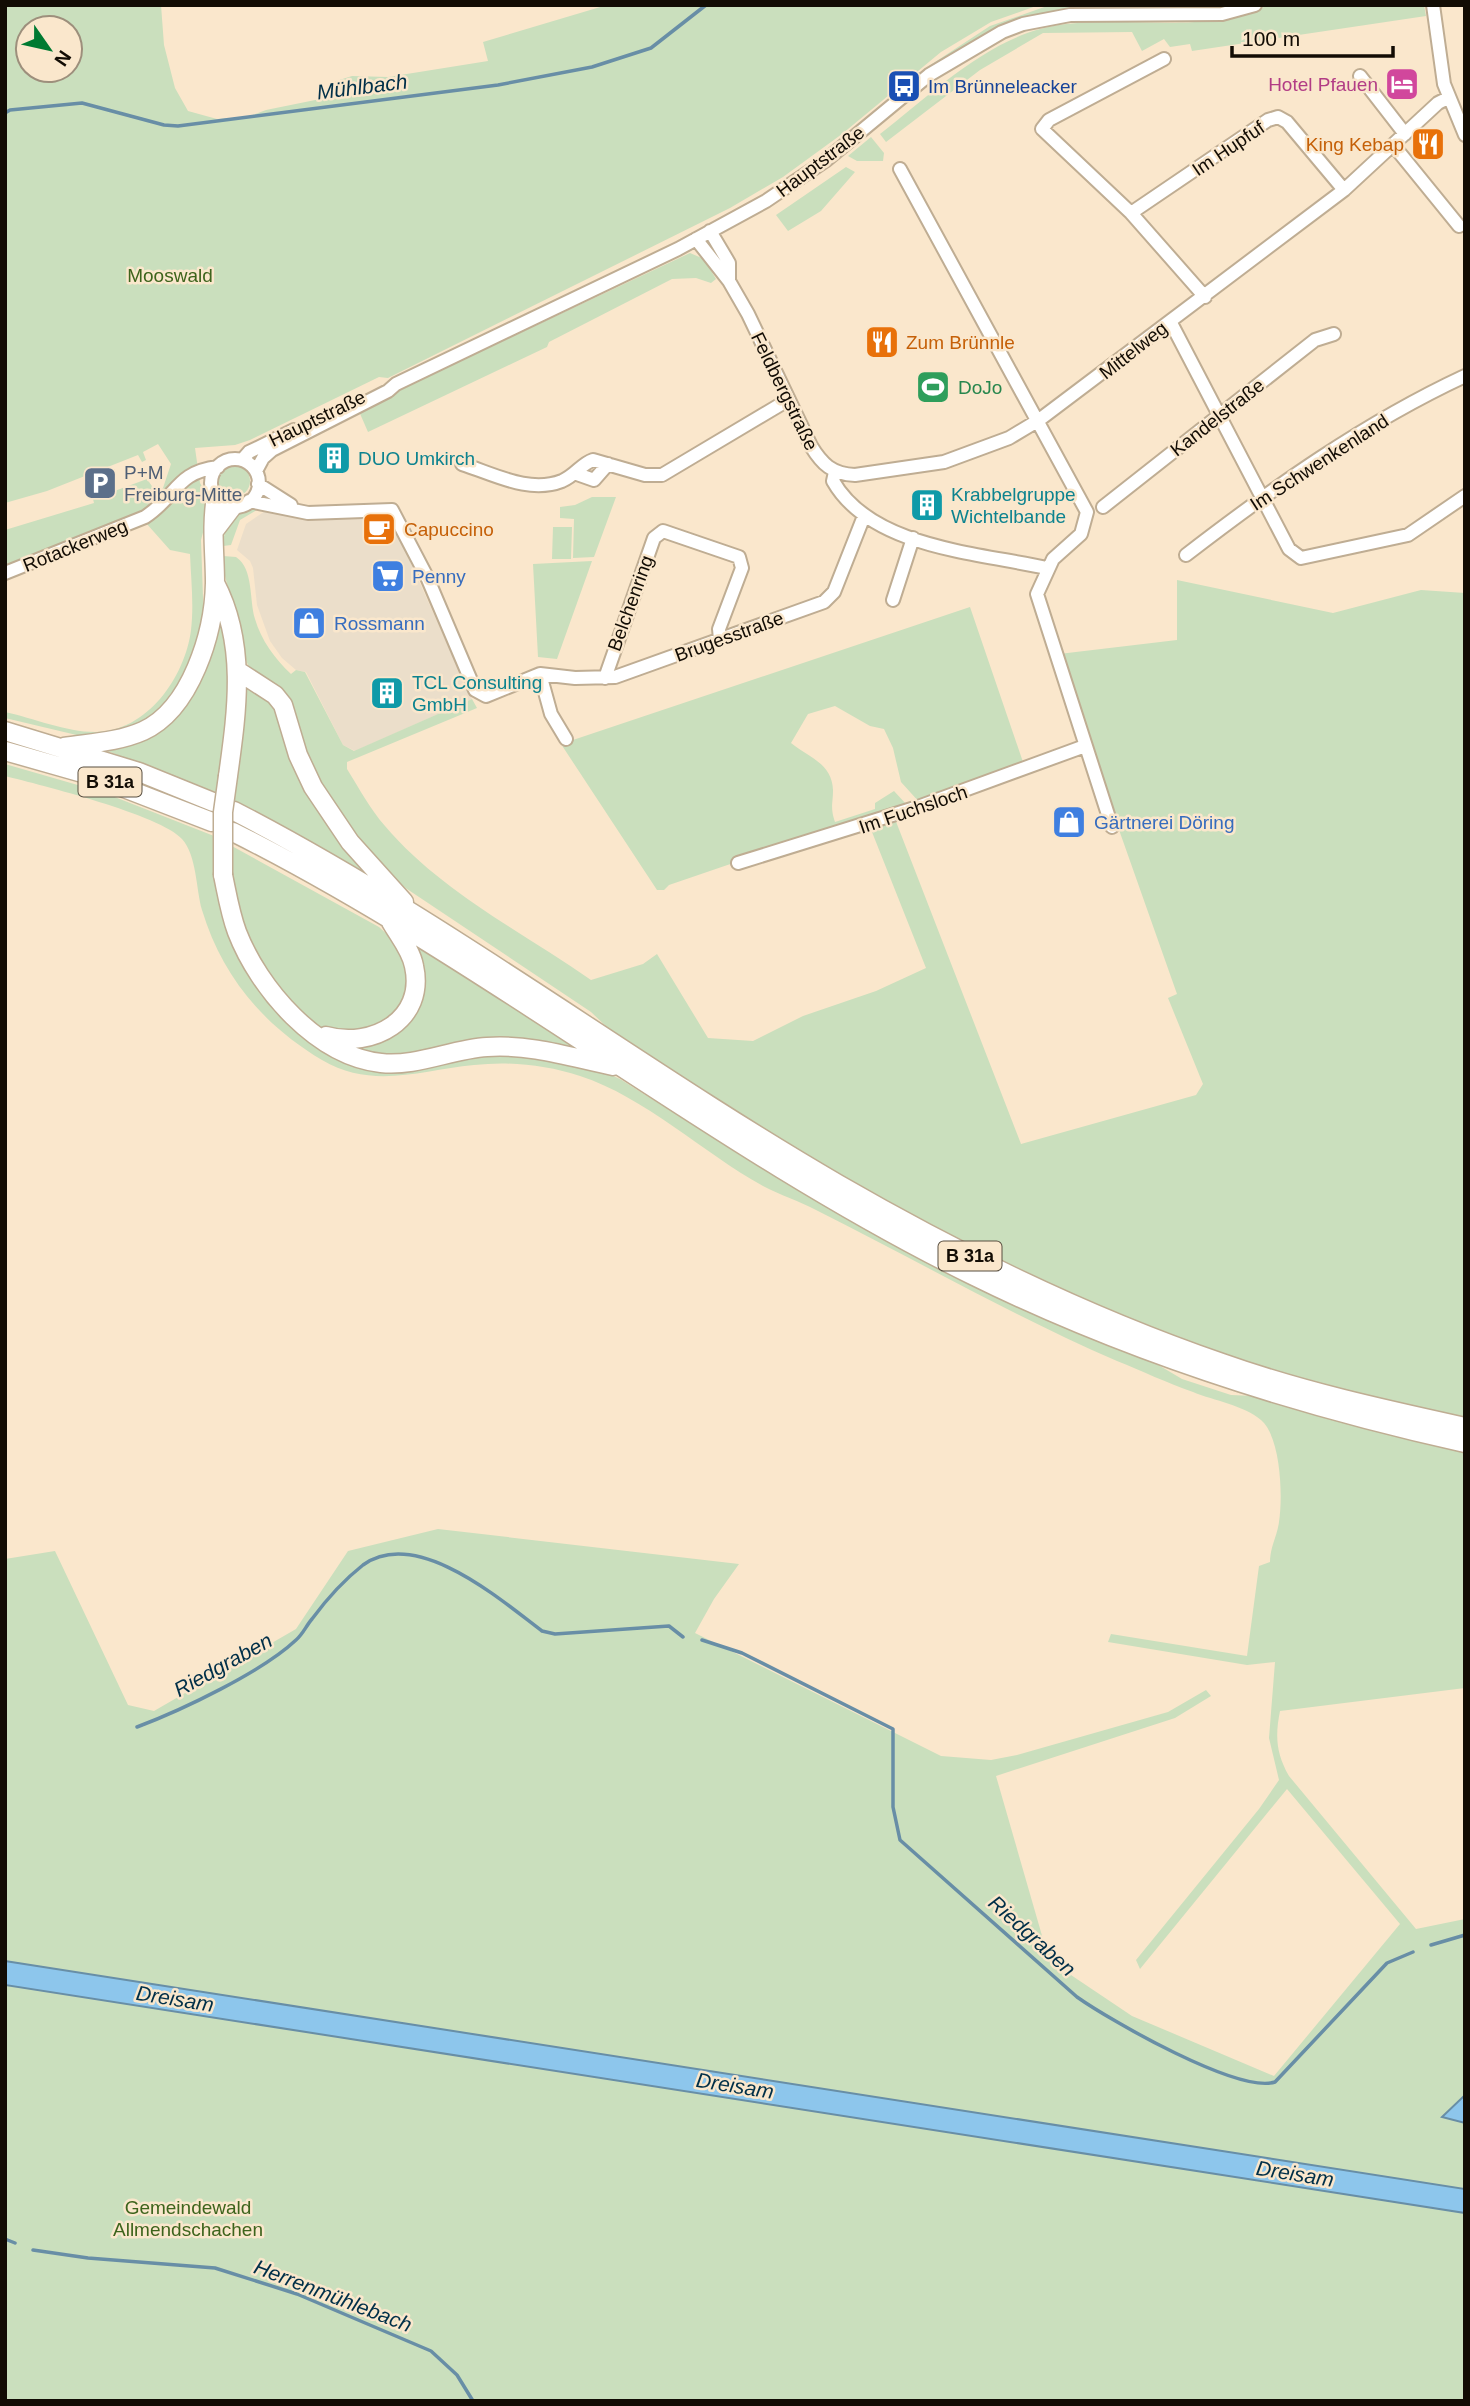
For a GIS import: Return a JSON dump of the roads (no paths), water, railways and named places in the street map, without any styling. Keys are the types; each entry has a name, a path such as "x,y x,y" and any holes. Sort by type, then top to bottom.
{"highway":[{"path":"64,747 130,736 145,730 172,709 193,676 202,654 215,583 214,490"},
{"path":"213,534 241,504"},
{"path":"215,583 229,618 238,671 236,718 223,812 223,875 230,908 249,957 280,1000 316,1034 342,1052 384,1063 462,1049 533,1047 626,1070"},
{"path":"238,671 275,695 283,705 298,755 318,797 350,842 410,910"},
{"name":"B 31a","path":"5,731 64,747 214,802"},
{"name":"B 31a","path":"5,751 116,784 212,822"},
{"name":"B 31a","path":"234,811 410,910 836,1183 961,1251 1087,1311 1225,1364 1329,1395 1465,1427"},
{"name":"B 31a","path":"233,832 387,916 626,1070 856,1211 971,1275 1065,1318 1234,1383 1376,1423 1465,1443"},
{"path":"316,1034 348,1041 363,1040 392,1028 405,1015 413,998 415,968 407,948 387,916"}],"street":[{"name":"Hauptstraße","path":"241,504 272,450 388,391 396,384 571,301 766,201 839,149 950,61 1023,24 1070,15 1162,10 1222,14 1255,5"},
{"path":"1433,5 1448,98 1465,135"},
{"path":"1164,60 1049,120 1042,129 1132,213 1205,297"},
{"path":"1360,76 1405,134"},
{"name":"Mittelweg","path":"835,472 855,475 944,462 1009,438 1039,420 1344,190 1438,103 1448,98"},
{"name":"Im Hupfuf","path":"1132,213 1268,120 1278,117 1287,122 1344,190"},
{"path":"1394,146 1459,226"},
{"path":"900,169 1087,512 1081,534 1060,551 1047,568 1037,594 1112,827"},
{"name":"Feldbergstraße","path":"710,231 729,263 729,281"},
{"name":"Feldbergstraße","path":"696,239 729,281 818,458 835,472 833,481 840,493 864,516 889,531 913,538 1047,568"},
{"path":"1170,321 1289,549 1301,558 1408,535 1465,496"},
{"name":"Kandelstraße","path":"1103,506 1315,340 1334,334"},
{"name":"Im Schwenkenland","path":"1186,555 1263,496 1346,441 1463,381"},
{"name":"Hauptstraße","path":"181,480 195,471 218,467 229,460 242,460 249,452 385,385 396,384"},
{"path":"463,464 516,483 538,486 553,485 577,474 585,463 593,460 645,475 662,475 788,400"},
{"name":"Hauptstraße","path":"242,460 257,478"},
{"path":"214,490 218,467"},
{"name":"Brugesstraße","path":"257,478 300,510"},
{"path":"181,480 214,490 241,504"},
{"name":"Rotackerweg","path":"5,573 145,517 165,502 181,480"},
{"name":"Brugesstraße","path":"241,504 308,513 392,510 427,577 475,690 486,696 540,674 615,677 824,602 834,592 864,516"},
{"name":"Belchenring","path":"605,678 654,538 663,531 739,556 741,568 719,629 720,639"},
{"path":"893,600 913,538"},
{"path":"540,674 551,714 566,739"},
{"name":"Im Fuchsloch","path":"738,863 906,811 1085,746"}],"water":[{"name":"Dreisam","path":"5,1961 1465,2189 1465,2213 5,1985"},
{"path":"1465,2095 1465,2123 1442,2117"}],"waterway":[{"name":"Mühlbach","path":"5,113 10,110 82,103 164,125 178,126 498,85 592,67 651,48 706,5"},
{"name":"Riedgraben","path":"137,1727 221,1689 263,1665 298,1638 349,1577 363,1565 385,1555 408,1555 433,1561 458,1572 542,1631 555,1634 669,1626 683,1637"},
{"name":"Riedgraben","path":"702,1640 742,1653 893,1729 893,1807 900,1840 1077,1997 1145,2038 1205,2067 1258,2083 1275,2082 1387,1963 1413,1952"},
{"name":"Riedgraben","path":"1431,1945 1465,1935"},
{"name":"Herrenmühlebach","path":"5,2239 15,2243"},
{"name":"Herrenmühlebach","path":"33,2250 88,2258 215,2268 297,2294 431,2351 457,2375 473,2401"}],"place":[{"name":"Hotel Pfauen","path":"1402,84"},
{"name":"Im Brünneleacker","path":"904,86"},
{"name":"King Kebap","path":"1428,144"},
{"name":"Zum Brünnle","path":"882,342"},
{"name":"DoJo","path":"933,387"},
{"name":"DUO Umkirch","path":"334,458"},
{"name":"P+M Freiburg-Mitte","path":"100,483"},
{"name":"Krabbelgruppe Wichtelbande","path":"927,505"},
{"name":"Capuccino","path":"379,529"},
{"name":"Penny","path":"388,576"},
{"name":"Rossmann","path":"309,623"},
{"name":"TCL Consulting GmbH","path":"387,693"},
{"name":"Gärtnerei Döring","path":"1069,822"}],"park label":[{"name":"Mooswald","path":"170,275"},
{"name":"Gemeindewald Allmendschachen","path":"188,2218"}]}
